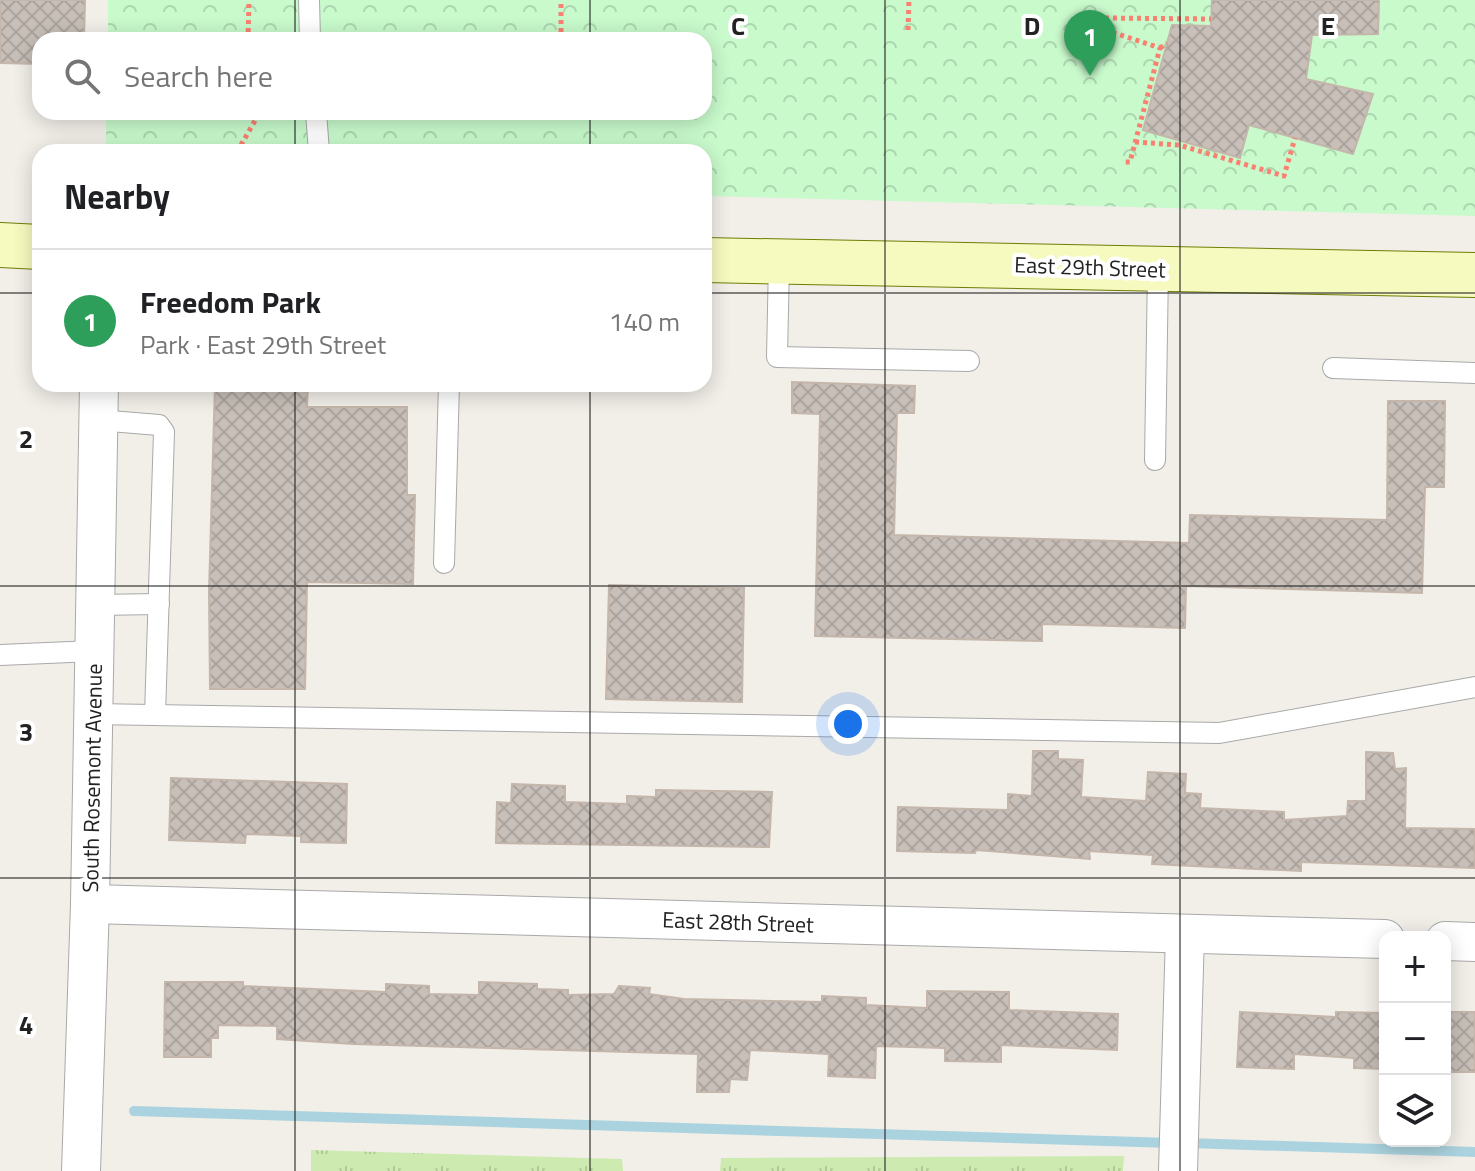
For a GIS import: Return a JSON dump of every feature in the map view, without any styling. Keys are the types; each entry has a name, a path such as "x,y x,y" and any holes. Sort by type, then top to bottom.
{"street":[{"path":"0,245 32,247"},
{"name":"East 29th Street","path":"712,260 1475,275"},
{"name":"South Rosemont Avenue","path":"81,1171 90,904 98,402"},
{"name":"East 28th Street","path":"90,904 1379,939"},
{"path":"1178,1171 1185,934"},
{"path":"1451,941 1475,942"}],"lane":[{"path":"309,0 310,32"},
{"path":"317,120 318,144"},
{"path":"779,262 777,357 969,361"},
{"path":"1155,460 1158,269"},
{"path":"1333,368 1475,373"},
{"path":"444,563 449,392"},
{"path":"98,402 159,425 164,432 155,715"},
{"path":"95,605 159,604"},
{"path":"0,655 94,651"},
{"path":"93,714 1219,733 1475,687"}],"path":[{"path":"248,32 249,0"},
{"path":"561,0 561,32"},
{"path":"908,30 909,0"},
{"path":"1105,18 1211,19"},
{"path":"1105,30 1160,48"},
{"path":"1122,162 1130,162 1160,48 1167,43"},
{"path":"242,144 255,120"},
{"path":"1135,142 1179,145 1284,176 1295,138"}],"green space":[{"path":"108,0 1475,0 1475,216 712,196 712,144 106,144 106,120 712,120 712,32 108,32"},
{"path":"311,1150 622,1159 623,1171 311,1171"},
{"path":"1124,1156 1123,1171 720,1171 721,1158"}],"building":[{"path":"0,0 85,0 84,32 32,32 32,64 0,63"},
{"path":"1212,0 1379,0 1378,34 1312,35 1306,79 1373,94 1353,154 1249,125 1240,158 1143,130 1172,25 1211,26"},
{"path":"792,382 915,386 914,413 897,413 894,535 1189,543 1190,515 1387,520 1388,401 1445,401 1444,487 1425,487 1422,593 1186,586 1185,628 1042,624 1042,641 815,636 820,414 792,413"},
{"path":"215,392 308,392 307,407 407,407 407,495 415,495 413,584 307,582 305,689 210,689 209,591"},
{"path":"609,585 744,588 742,702 606,699"},
{"path":"1033,751 1058,751 1058,759 1083,760 1081,797 1146,801 1148,772 1186,774 1185,793 1201,794 1200,808 1284,812 1284,820 1347,816 1348,801 1366,801 1366,752 1393,753 1395,769 1406,768 1405,828 1475,829 1475,868 1301,862 1301,871 1152,864 1153,855 1089,851 1090,859 976,850 975,853 897,851 898,807 1008,810 1008,794 1032,796"},
{"path":"171,778 347,784 346,843 301,842 301,836 246,834 245,843 169,840"},
{"path":"512,784 565,786 565,802 627,804 627,796 656,797 656,790 772,792 769,847 496,843 497,802 511,803"},
{"path":"165,982 243,982 243,986 386,992 386,984 429,986 429,994 479,995 479,982 537,984 537,989 568,990 568,995 614,994 619,986 650,988 649,994 684,999 822,1002 822,996 866,998 866,1005 927,1008 927,991 1009,992 1009,1010 1118,1014 1117,1050 1001,1045 1001,1062 945,1061 945,1048 876,1046 875,1078 828,1076 829,1054 750,1050 747,1080 730,1079 729,1092 697,1092 698,1054 277,1039 277,1026 218,1025 218,1038 211,1038 211,1057 164,1057"},
{"path":"1240,1012 1336,1017 1336,1012 1379,1013 1379,1069 1354,1068 1354,1058 1294,1054 1294,1069 1237,1067"},
{"path":"1451,1012 1475,1012 1475,1072 1451,1072"}],"waterway":[{"path":"134,1111 1171,1143"},
{"path":"1187,1143 1475,1152"}],"place":[{"name":"Freedom Park","path":"1090,76"}]}
